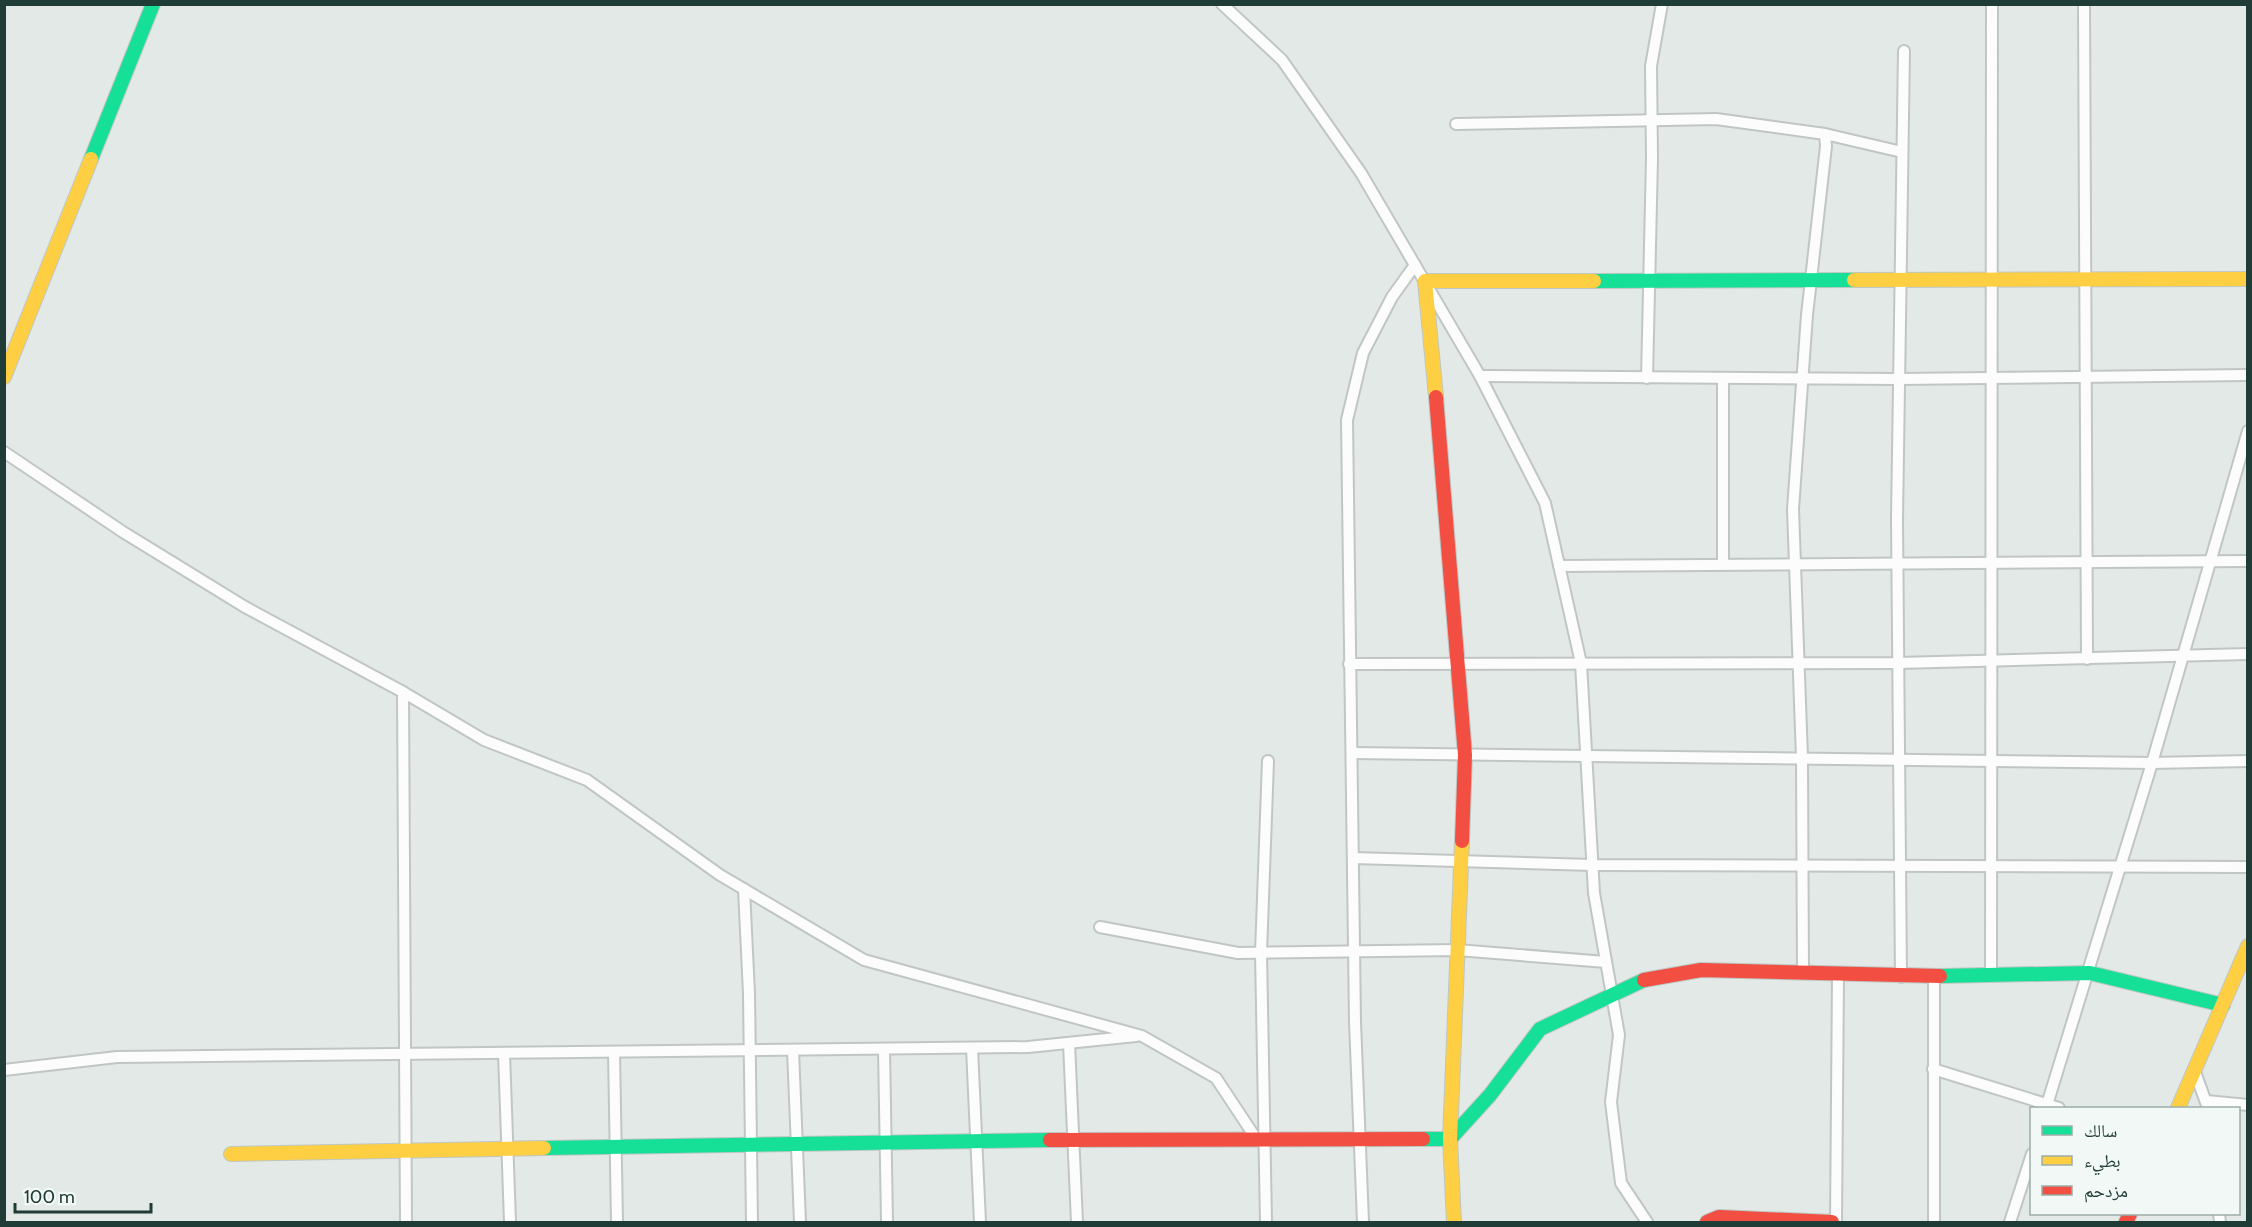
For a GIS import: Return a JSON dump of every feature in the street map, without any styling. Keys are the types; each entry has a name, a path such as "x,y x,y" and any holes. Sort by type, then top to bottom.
{"main road":[{"path":"4,377 153,4"},
{"path":"1454,1222 1450,1139 1465,755 1445,491 1425,281 2247,279"},
{"path":"2178,1107 2247,946"},
{"path":"231,1154 977,1140 1450,1139 1490,1095 1540,1029 1643,980 1701,970 1901,978 2090,973 2223,1005"},
{"path":"1707,1222 1719,1217 1834,1222"}],"street":[{"path":"1222,4 1282,60 1361,173 1480,376 1545,502 1581,663 1594,893 1618,1035 1611,1102 1621,1183 1647,1222"},
{"path":"1647,378 1651,66 1662,4"},
{"path":"1991,975 1992,4"},
{"path":"2084,4 2087,658"},
{"path":"1901,978 1897,564 1904,51"},
{"path":"1456,124 1716,119 1825,134 1902,152"},
{"path":"1803,974 1802,758 1793,509 1802,379 1826,146 1825,134"},
{"path":"1363,1222 1354,953 1347,420 1363,353 1392,297 1415,265"},
{"path":"1480,376 1899,379 2247,375"},
{"path":"1723,378 1723,565"},
{"path":"1933,1069 2047,1107 2122,866 2247,431"},
{"path":"4,452 123,532 245,607 403,692 484,740 587,780 744,889 864,960 1142,1036 1216,1078 1261,1140"},
{"path":"1559,566 2247,561"},
{"path":"1349,664 1898,663 2247,654"},
{"path":"403,692 406,1222"},
{"path":"1352,753 2152,764 2247,761"},
{"path":"1266,1222 1261,1140 1261,953 1268,761"},
{"path":"1353,858 1592,865 2247,867"},
{"path":"744,889 750,1051 752,1222"},
{"path":"1100,927 1238,953 1457,950 1606,962"},
{"path":"1834,1222 1838,975"},
{"path":"1934,977 1934,1222"},
{"path":"4,1070 117,1057 972,1048 1069,1043 1142,1036"},
{"path":"1069,1043 1077,1222"},
{"path":"972,1048 980,1222"},
{"path":"884,1049 887,1222"},
{"path":"793,1050 800,1222"},
{"path":"614,1052 617,1222"},
{"path":"504,1053 510,1222"},
{"path":"2195,1072 2207,1105 2247,1105"},
{"path":"2010,1222 2030,1157"}],"traffic: fast":[{"path":"91,159 153,4"},
{"path":"1594,281 1854,280"},
{"path":"1940,976 2090,973 2223,1005"},
{"path":"1423,1139 1450,1139 1490,1095 1540,1029 1644,980"},
{"path":"544,1148 1050,1140"}],"traffic: slow":[{"path":"4,377 91,159"},
{"path":"1854,280 2248,279"},
{"path":"1436,397 1425,281 1594,281"},
{"path":"1454,1222 1450,1139 1462,841"},
{"path":"2178,1107 2248,946"},
{"path":"231,1154 544,1148"}],"traffic: jam":[{"path":"1436,397 1465,755 1462,841"},
{"path":"1644,980 1701,970 1940,976"},
{"path":"1050,1140 1423,1139"},
{"path":"2126,1222 2130,1215"},
{"path":"1707,1222 1719,1217 1832,1222"}]}
